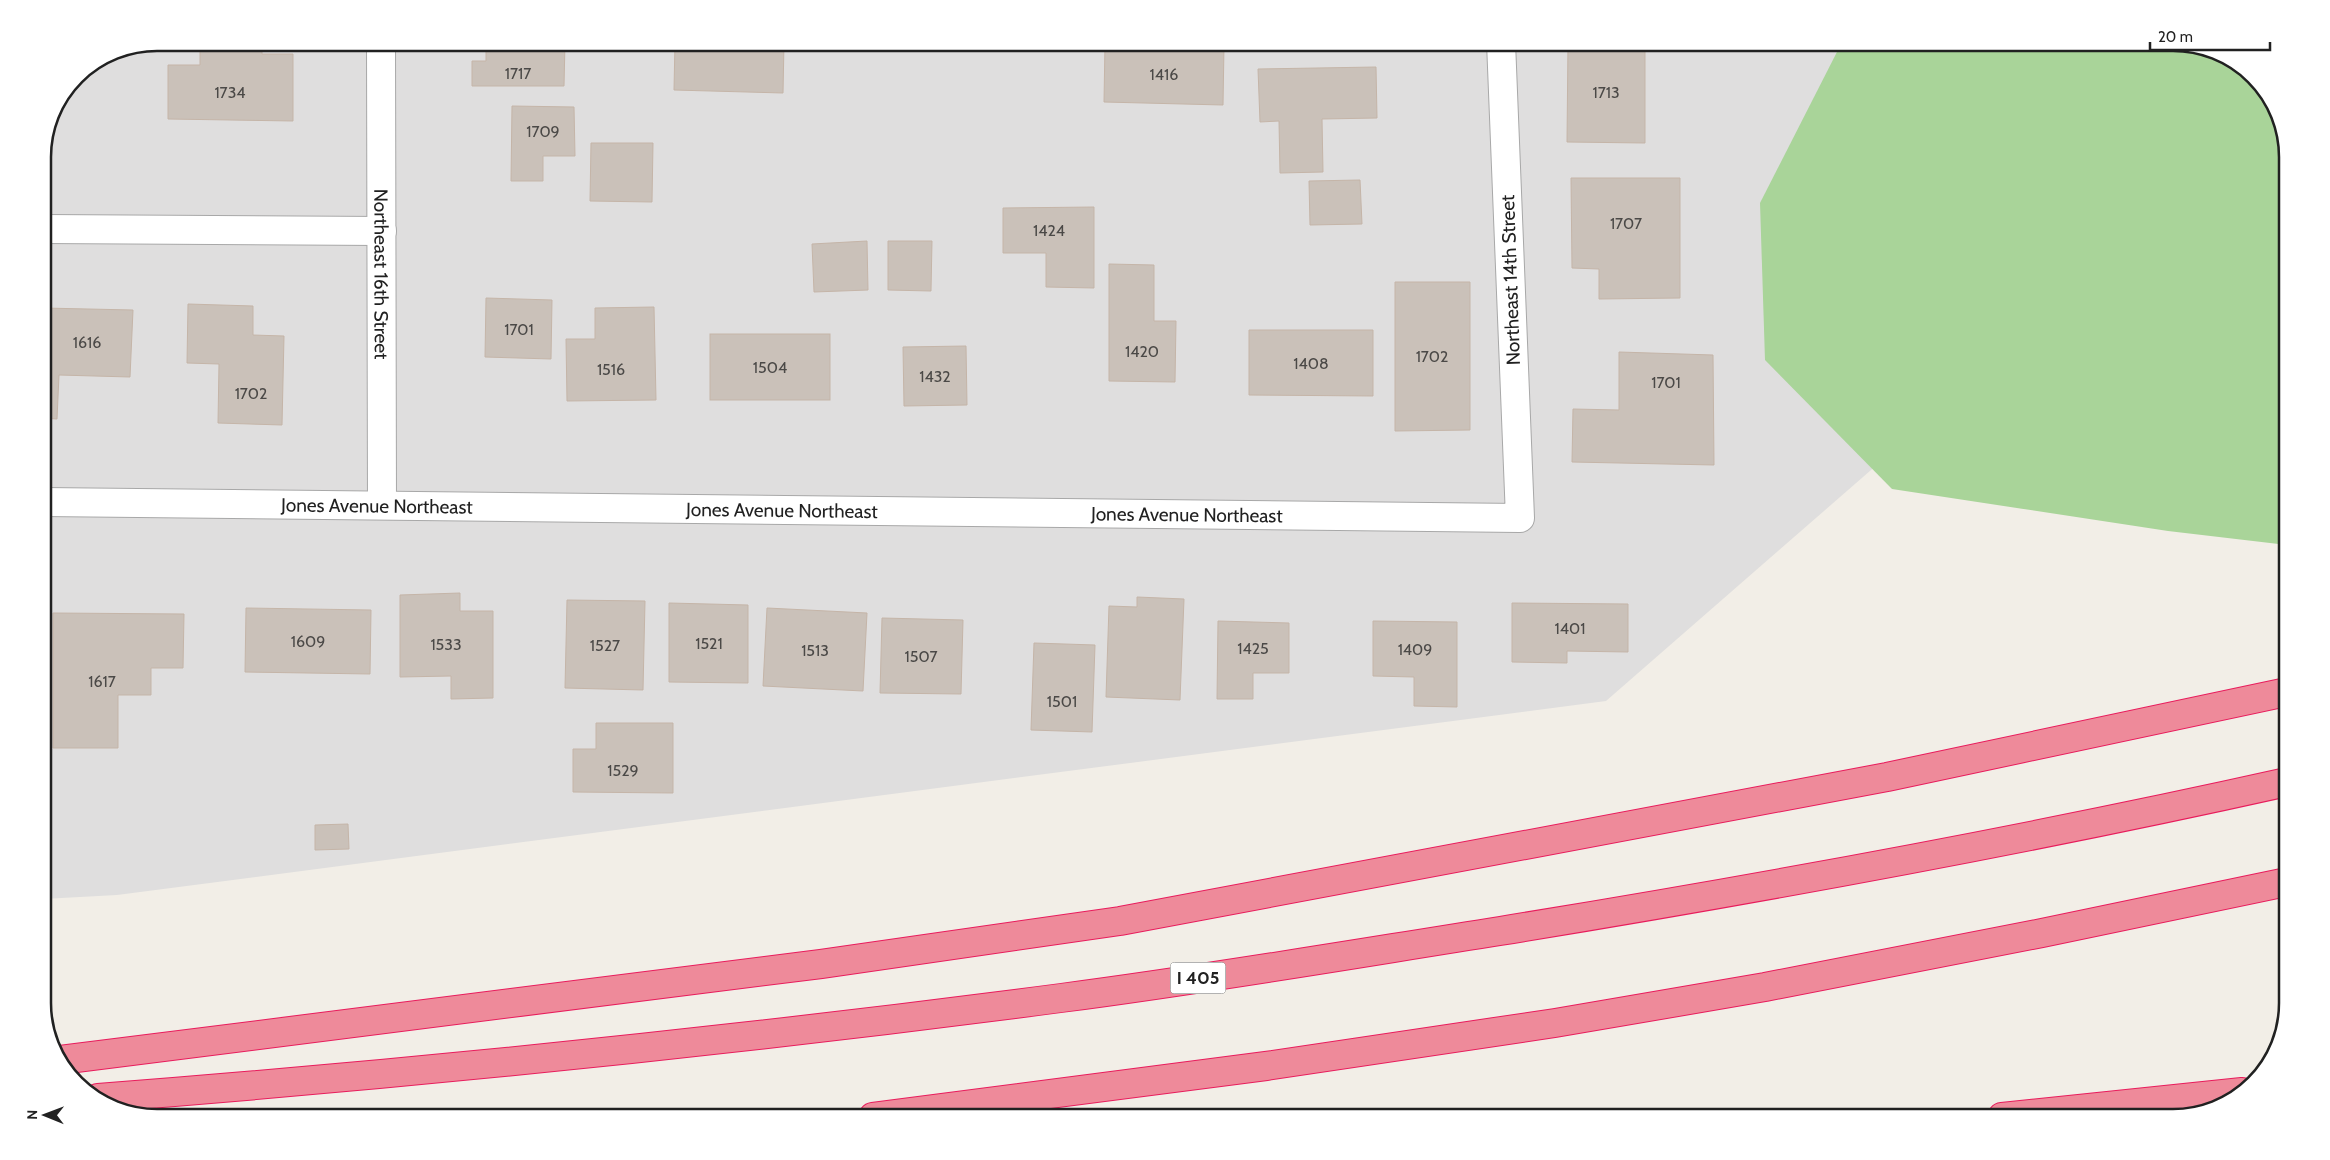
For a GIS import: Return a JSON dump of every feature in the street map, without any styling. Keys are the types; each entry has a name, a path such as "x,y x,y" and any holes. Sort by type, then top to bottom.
{"highway":[{"path":"67,1059 821,964 1120,921 1886,777 2279,694"},
{"name":"I 405","path":"109,1097 301,1082 716,1040 1066,998 1676,902 1976,846 2279,784"},
{"path":"941,1109 1266,1066 1555,1023 1765,987 2042,934 2279,884"},
{"path":"2085,1109 2228,1094"}],"street":[{"name":"Northeast 16th Street","path":"381,51 382,505"},
{"name":"Northeast 14th Street","path":"1501,51 1520,518"},
{"path":"51,229 382,231"},
{"name":"Jones Avenue Northeast","path":"51,502 1520,518"}],"shaded area":[{"path":"157,51 2173,51 2194,53 2220,62 2232,69 2253,87 2268,110 2272,120 1606,701 117,895 51,899 51,150 57,123 69,98 87,77 117,59 136,53"}],"green space":[{"path":"1837,51 2173,51 2194,53 2220,62 2232,69 2253,87 2268,110 2277,136 2279,150 2279,544 2168,531 1892,489 1765,360 1760,203"}],"building":[{"path":"200,51 262,51 262,54 293,54 293,121 168,119 168,65 200,65"},
{"path":"486,51 565,51 564,86 472,86 472,61 486,61"},
{"path":"675,51 784,51 783,93 674,90"},
{"path":"1105,51 1224,51 1223,105 1104,102"},
{"path":"1568,51 1645,51 1645,143 1567,142"},
{"path":"1376,67 1377,118 1322,119 1323,172 1280,173 1279,121 1260,122 1258,69"},
{"path":"512,106 574,107 575,156 543,156 543,181 511,181"},
{"path":"591,143 653,143 652,202 590,201"},
{"path":"1571,178 1680,178 1680,298 1599,299 1599,269 1572,268"},
{"path":"1360,180 1362,224 1310,225 1309,181"},
{"path":"1094,207 1094,288 1046,287 1046,253 1003,253 1003,208"},
{"path":"867,241 868,290 814,292 812,244"},
{"path":"888,241 932,241 931,291 888,290"},
{"path":"1109,264 1154,265 1154,321 1176,321 1175,382 1109,381"},
{"path":"1395,282 1470,282 1470,430 1395,431"},
{"path":"486,298 552,300 551,359 485,357"},
{"path":"188,304 253,306 253,335 284,336 282,425 218,423 219,364 187,363"},
{"path":"654,307 656,400 567,401 566,339 595,339 595,308"},
{"path":"51,308 133,310 130,377 59,375 57,419 51,419"},
{"path":"1249,330 1373,330 1373,396 1249,395"},
{"path":"710,334 830,334 830,400 710,400"},
{"path":"966,346 967,405 904,406 903,347"},
{"path":"1619,352 1713,355 1714,465 1572,462 1573,409 1619,410"},
{"path":"460,593 460,611 493,611 493,698 451,699 451,676 400,677 400,595"},
{"path":"1137,597 1184,599 1180,700 1106,697 1109,606 1137,607"},
{"path":"567,600 645,601 643,690 565,688"},
{"path":"669,603 748,605 748,683 669,682"},
{"path":"1512,603 1628,604 1628,652 1567,651 1567,663 1512,662"},
{"path":"246,608 371,610 370,674 245,672"},
{"path":"767,608 867,613 863,691 763,686"},
{"path":"53,613 184,614 183,668 151,668 151,695 118,695 118,748 53,748"},
{"path":"882,618 963,620 961,694 880,693"},
{"path":"1218,621 1289,623 1289,673 1253,673 1253,699 1217,699"},
{"path":"1373,621 1457,622 1457,707 1414,706 1414,677 1373,676"},
{"path":"1034,643 1095,645 1092,732 1031,730"},
{"path":"596,723 673,723 673,793 573,792 573,749 596,749"},
{"path":"348,824 349,849 315,850 315,825"}]}
